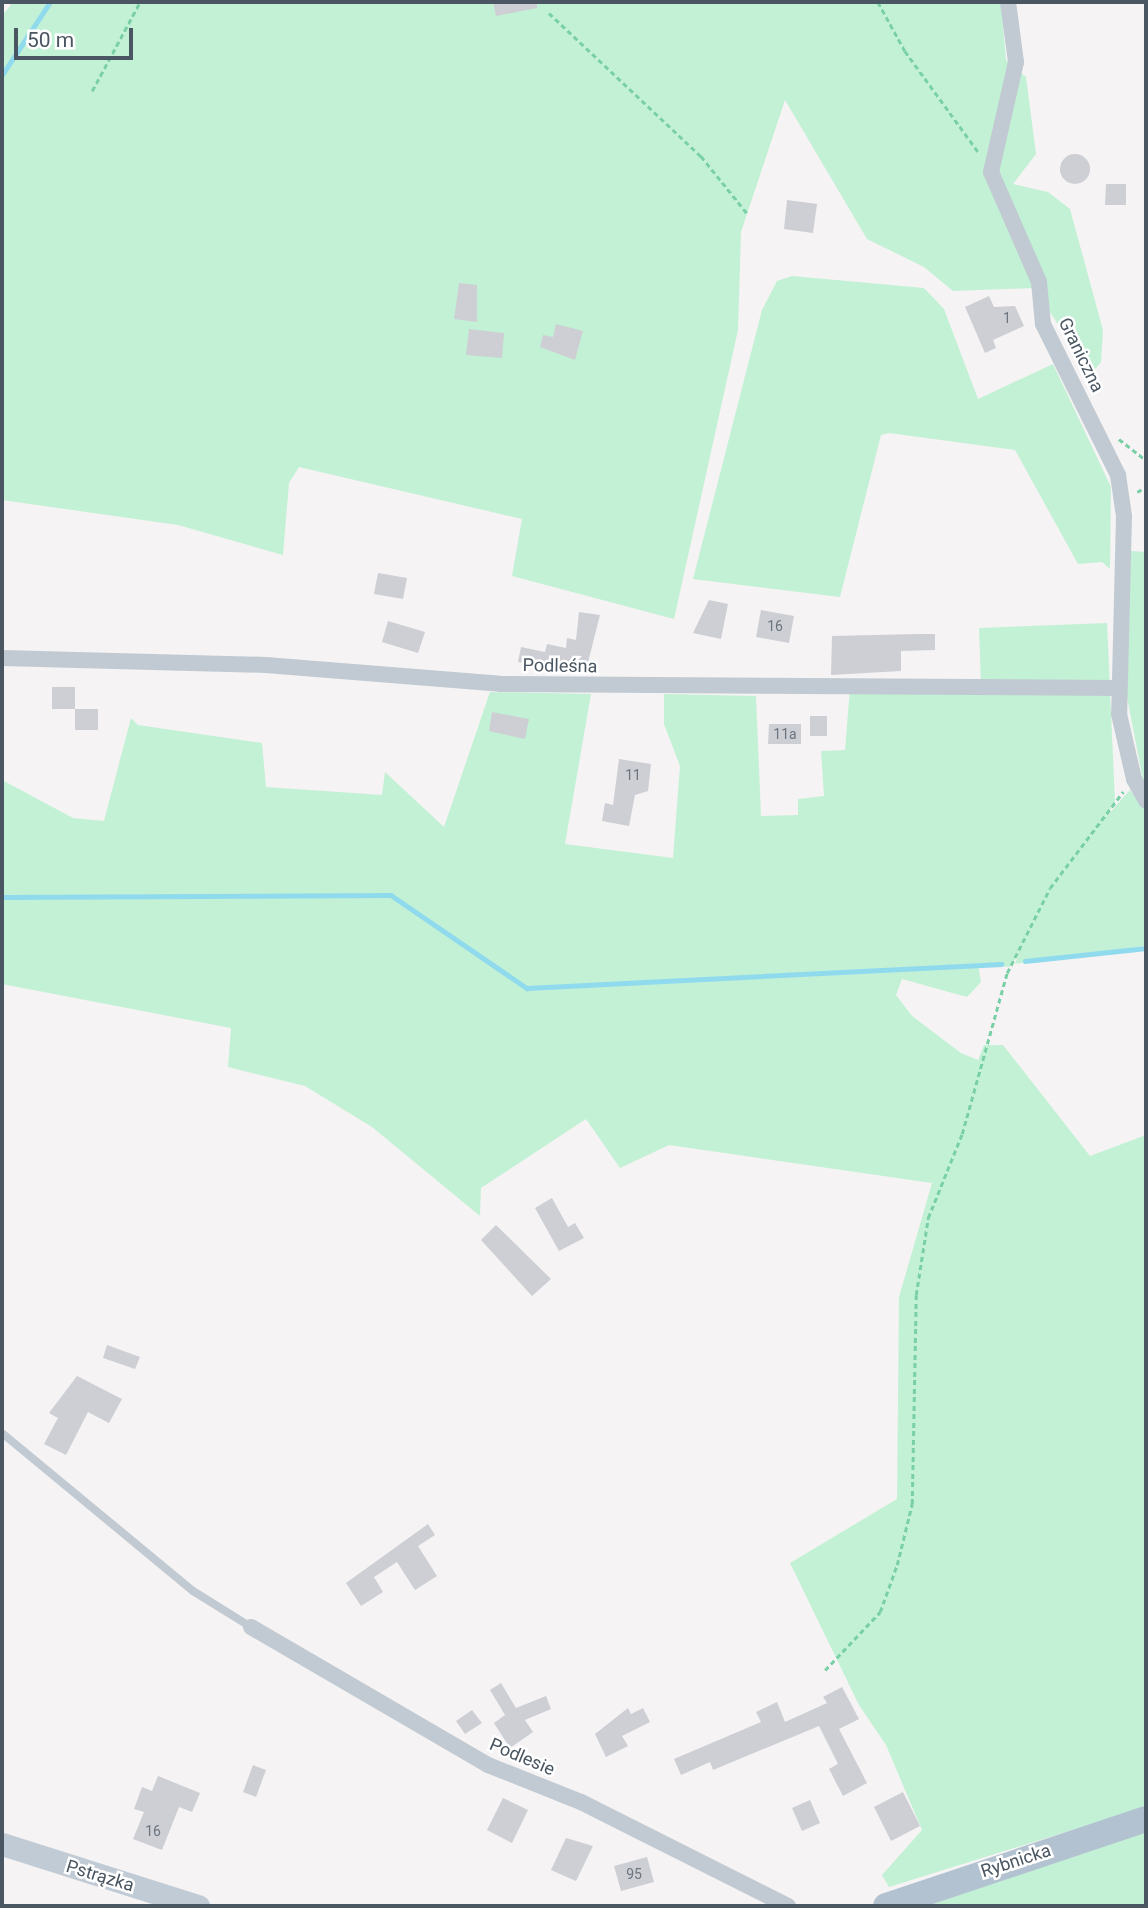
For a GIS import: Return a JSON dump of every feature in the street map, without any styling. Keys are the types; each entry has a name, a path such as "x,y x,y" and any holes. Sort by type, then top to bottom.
{"main road":[{"name":"Rybnicka","path":"886,1906 1146,1819"},
{"name":"Pstrązka","path":"2,1844 198,1906"}],"street":[{"path":"991,172 1016,62 1008,2"},
{"name":"Graniczna","path":"991,172 1039,282 1043,324 1118,475 1124,516 1119,688 1134,779 1146,801"},
{"name":"Podleśna","path":"2,658 266,665 513,684 1119,688"},
{"name":"Podlesie","path":"251,1627 488,1765 582,1802 788,1906"}],"lane":[{"path":"2,1433 193,1591 251,1627"}],"path":[{"path":"92,91 140,2"},
{"path":"878,2 905,51 991,172"},
{"path":"549,13 701,156 747,213"},
{"path":"825,1670 880,1612 897,1565 912,1504 916,1295 928,1217 962,1133 1007,973 1050,888 1134,779"}],"green space":[{"path":"13,2 1001,2 1006,60 1026,77 1036,154 1013,184 1048,192 1070,209 1103,330 1101,362 1091,374 1034,288 953,291 924,267 867,239 785,100 741,232 738,330 674,619 512,576 522,519 299,467 289,483 283,555 178,525 2,500 2,16"},
{"path":"792,276 924,288 944,309 978,399 1053,364 1111,487 1110,569 1102,562 1078,564 1015,450 889,433 881,435 840,597 693,579 762,310 777,281"},
{"path":"1131,551 1146,552 1146,796 1124,681"},
{"path":"1107,623 1115,802 1105,818 1130,790 1146,811 1146,946 1015,964 1019,954 1010,967 978,964 981,982 967,997 902,979 896,995 912,1016 961,1053 978,1060 984,1045 1003,1045 1090,1156 1146,1135 1146,1807 889,1887 882,1875 922,1830 886,1745 859,1705 790,1563 897,1499 899,1297 932,1183 669,1145 620,1168 586,1119 481,1188 480,1216 372,1127 305,1086 228,1067 231,1028 2,984 2,780 73,818 104,821 131,718 138,725 262,743 266,787 382,795 385,772 444,827 490,692 591,694 565,844 673,858 680,766 664,724 664,694 756,696 761,816 798,815 798,799 824,796 821,751 845,750 850,688 981,682 979,628"},
{"path":"1146,1829 1146,1906 927,1906"}],"building":[{"path":"493,2 537,2 537,8 496,16"},
{"path":"1075,154 1086,158 1090,169 1086,180 1075,184 1064,180 1060,169 1064,158"},
{"path":"1106,184 1126,184 1126,205 1105,205"},
{"path":"787,200 817,204 813,233 784,229"},
{"path":"459,283 477,285 477,322 454,319"},
{"path":"989,296 994,307 1015,306 1024,326 993,340 996,348 985,353 965,307"},
{"path":"556,324 583,331 575,360 540,347 543,335 553,337"},
{"path":"469,329 504,333 502,358 466,355"},
{"path":"378,573 407,578 403,599 374,594"},
{"path":"709,600 728,604 721,639 693,633"},
{"path":"761,610 794,616 789,643 756,637"},
{"path":"579,612 600,615 585,674 518,662 521,647 545,652 547,644 566,648 567,638 576,640"},
{"path":"388,621 425,632 418,653 382,642"},
{"path":"935,634 935,650 901,651 901,671 831,675 832,636"},
{"path":"52,687 75,687 75,709 52,709"},
{"path":"75,709 98,709 98,730 75,730"},
{"path":"492,712 529,719 525,739 489,731"},
{"path":"810,716 827,716 827,736 810,736"},
{"path":"769,724 801,724 801,744 768,744"},
{"path":"619,759 651,764 648,791 635,795 629,826 602,821 605,803 613,805"},
{"path":"552,1198 568,1227 575,1223 584,1238 559,1251 535,1208"},
{"path":"496,1225 551,1279 532,1296 481,1240"},
{"path":"107,1345 140,1357 135,1369 103,1358"},
{"path":"77,1376 122,1399 109,1423 88,1412 66,1455 44,1444 58,1418 49,1413"},
{"path":"428,1524 435,1535 418,1546 437,1576 415,1590 397,1562 374,1577 383,1592 361,1606 346,1583"},
{"path":"501,1683 516,1708 546,1696 551,1709 525,1720 533,1732 510,1748 494,1723 505,1715 490,1690"},
{"path":"842,1687 859,1719 839,1729 867,1783 843,1796 829,1769 838,1764 819,1726 713,1770 710,1762 681,1775 674,1759 761,1722 756,1712 777,1702 785,1722 827,1703 823,1697"},
{"path":"628,1708 631,1714 643,1708 650,1722 622,1736 628,1746 606,1757 595,1734"},
{"path":"472,1710 482,1723 465,1734 456,1721"},
{"path":"253,1765 266,1770 256,1797 243,1792"},
{"path":"158,1776 200,1793 192,1812 179,1807 162,1850 133,1839 144,1812 134,1809 142,1787 152,1791"},
{"path":"903,1792 920,1826 891,1841 874,1807"},
{"path":"503,1798 528,1810 512,1843 487,1830"},
{"path":"810,1800 820,1823 802,1831 792,1808"},
{"path":"566,1838 593,1846 576,1881 551,1870"},
{"path":"647,1857 654,1882 621,1891 614,1866"}],"waterway":[{"path":"2,75 50,2"},
{"path":"2,897 391,895 527,988 1001,964"},
{"path":"1025,961 1146,948"}]}
